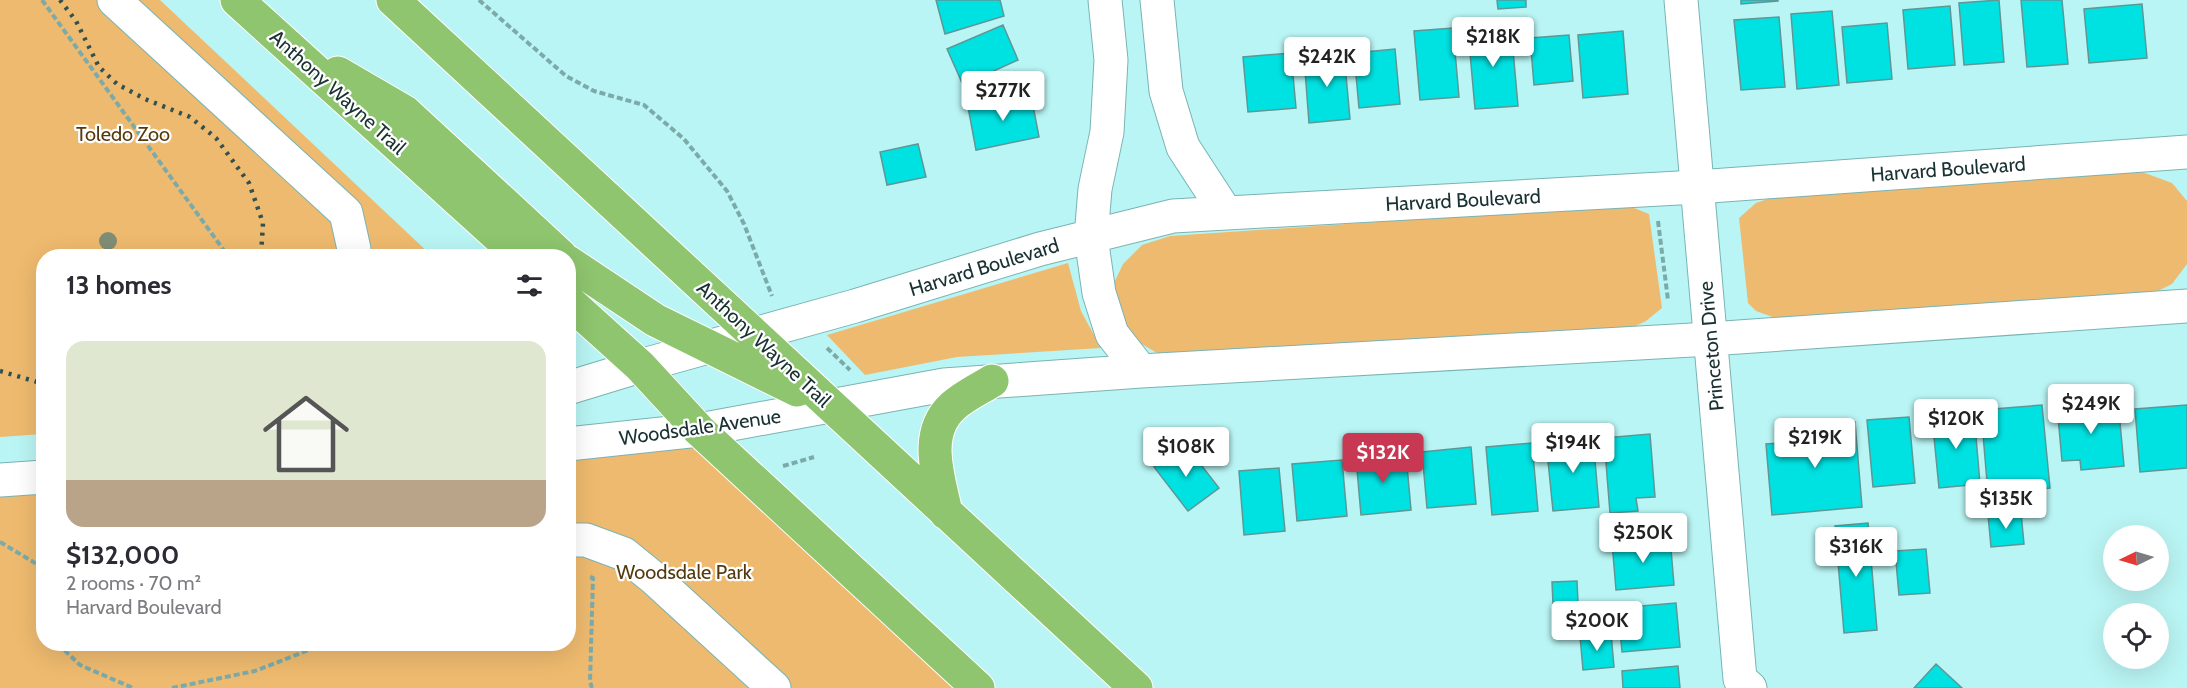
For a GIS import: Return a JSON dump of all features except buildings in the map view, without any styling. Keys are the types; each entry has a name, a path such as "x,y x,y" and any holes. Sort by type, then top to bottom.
{"highway":[{"name":"Anthony Wayne Trail","path":"237,0 508,249"},
{"name":"Anthony Wayne Trail","path":"393,0 1136,688"},
{"path":"280,39 405,112 553,249"},
{"path":"576,267 655,320 831,406"},
{"path":"576,308 640,366 699,430 978,688"},
{"path":"946,513 934,454 942,419 952,406 992,381"}],"street":[{"path":"114,0 346,213 353,249"},
{"name":"Princeton Drive","path":"1681,0 1740,679 1750,688"},
{"path":"1141,371 1112,334 1100,293 1091,237 1095,189 1107,132 1111,60 1106,10 1157,10 1166,91 1183,147 1226,213"},
{"name":"Harvard Boulevard","path":"754,335 1040,249 1173,216 1697,187 2187,152"},
{"path":"831,406 944,385 992,381 1710,339 2187,306"},
{"path":"576,386 754,335"},
{"name":"Woodsdale Avenue","path":"576,443 699,430 831,406"},
{"path":"0,480 36,478"},
{"path":"576,540 586,540 624,554 656,580 774,688"}],"path":[{"path":"42,0 223,249"},
{"path":"478,0 566,76 594,91 644,105 684,139 727,191 744,224 773,299"},
{"path":"1658,220 1668,300"},
{"path":"825,346 857,376"},
{"path":"775,468 814,457"},
{"path":"0,542 36,564"},
{"path":"585,576 593,578 590,682 592,688"},
{"path":"65,651 80,666 133,688"},
{"path":"172,688 255,671 306,651"}],"green space":[{"name":"Toledo Zoo","path":"0,0 160,0 425,249 36,249 36,434 0,437"},
{"path":"2142,172 2172,183 2187,201 2187,264 2172,284 2152,294 1778,319 1756,311 1748,303 1739,218 1756,203 1779,195"},
{"path":"1627,205 1649,214 1662,308 1646,321 1625,331 1164,357 1133,339 1118,313 1114,283 1123,264 1142,245 1170,236"},
{"path":"1068,263 1081,311 1101,348 957,357 865,375 827,335"},
{"name":"Woodsdale Park","path":"699,430 979,688 0,688 0,480 36,477 36,651 576,651 576,443"}],"railway":[{"path":"60,0 76,21 99,67 117,84 145,99 190,117 216,138 249,183 263,223 261,249"},
{"path":"0,371 36,382"}]}
